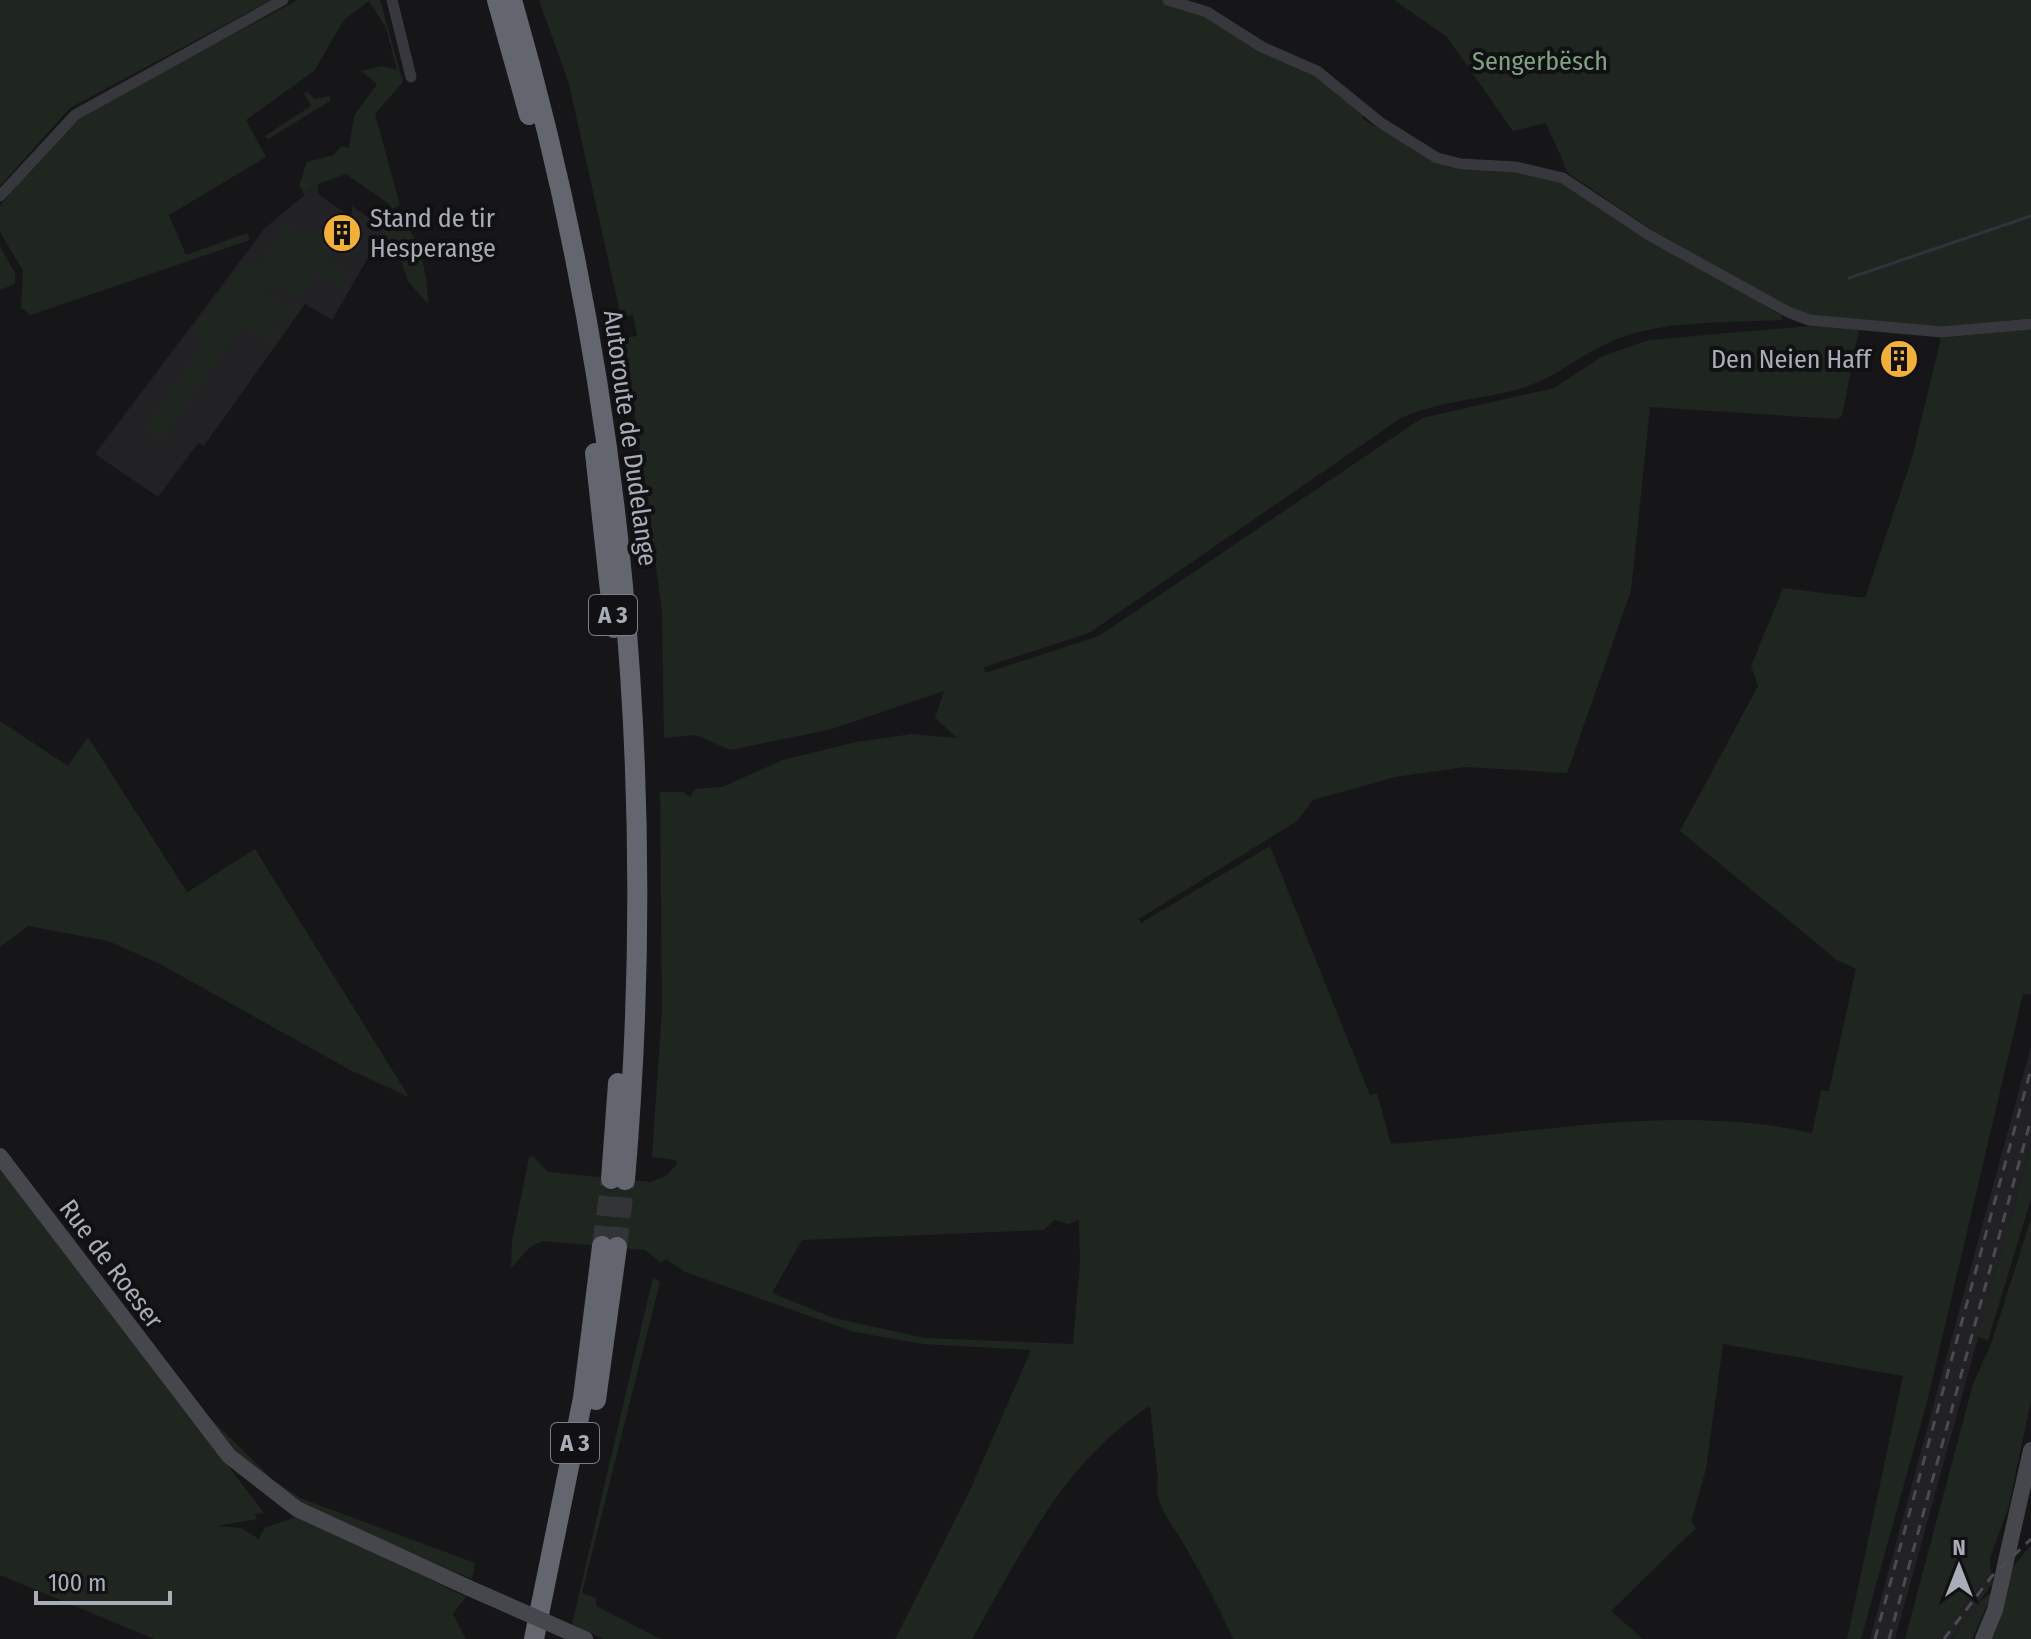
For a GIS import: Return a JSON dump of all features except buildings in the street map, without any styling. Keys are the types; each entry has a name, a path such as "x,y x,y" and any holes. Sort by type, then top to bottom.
{"highway":[{"name":"Autoroute de Dudelange","path":"497,0 533,131 574,317 589,406 613,613 622,765 625,943 618,1179 635,1029 638,860 624,584 587,316 546,126 512,0"},
{"name":"A 3","path":"534,1639 610,1246 596,1402 548,1639"}],"main road":[{"name":"Rue de Roeser","path":"0,1156 229,1456 297,1509 585,1639"},
{"path":"1983,1639 1995,1610 2031,1450"}],"street":[{"path":"0,196 75,115 283,0"},
{"path":"1168,0 1207,12 1262,47 1317,71 1381,123 1437,158 1461,164 1516,167 1563,178 1649,235 1788,312 1809,320 1942,332 2031,324"},
{"path":"391,2 411,77"}],"shaded area":[{"path":"318,184 318,194 352,218 352,206 374,221 387,215 368,258 332,320 305,304 204,446 198,443 158,497 95,454 265,228"},
{"path":"2031,1046 2031,1146 1895,1639 1870,1639"},
{"path":"1991,1571 1993,1583 1951,1639 1938,1639"}],"green space":[{"path":"0,0 271,0 70,108 0,186"},
{"path":"298,0 380,0 403,82 375,114 400,205 390,210 389,204 346,174 318,184 304,195 299,185 307,162 334,155 341,146 349,148 354,116 377,84 361,71 382,66 397,70 386,28 369,1 344,20 314,71 246,120 266,157 169,215 186,255 247,233 250,240 31,315 21,308 23,271 0,232 0,206 48,148 77,119 97,106"},
{"path":"539,0 1168,0 1246,32 1295,59 1363,108 1363,119 1435,163 1460,170 1515,172 1560,182 1782,316 1782,320 1702,323 1623,337 1533,384 1430,408 1401,418 1089,633 984,667 985,673 1099,636 1422,418 1554,388 1603,356 1649,340 1809,326 1859,329 1842,416 1837,419 1650,407 1631,591 1567,773 1465,767 1395,777 1313,800 1297,821 1139,919 1141,923 1270,846 1370,1095 1377,1093 1391,1144 1655,1120 1760,1124 1812,1133 1821,1091 1829,1091 1856,969 1837,960 1680,831 1758,686 1751,666 1783,588 1865,598 1912,458 1941,338 2031,329 2031,994 2023,994 1927,1402 1861,1639 1847,1639 1903,1376 1723,1344 1706,1469 1691,1522 1696,1528 1611,1611 1643,1639 1233,1639 1202,1576 1160,1503 1150,1406 1092,1454 1068,1482 1028,1542 972,1639 895,1639 970,1490 1031,1350 923,1344 854,1332 685,1272 666,1259 661,1263 645,1250 542,1241 529,1248 511,1268 512,1241 529,1158 533,1156 548,1172 650,1182 666,1176 677,1164 676,1160 652,1157 662,1008 660,792 684,792 690,797 695,789 722,787 783,760 856,742 912,734 957,738 935,718 944,691 832,729 730,750 696,735 664,738 662,611 624,338 637,336 633,315 621,317 569,84","holes":["1054,1220 1068,1224 1079,1220 1080,1263 1073,1344 925,1338 834,1318 772,1293 802,1240 1044,1230"]},
{"name":"Sengerbësch","path":"1394,0 2031,0 2031,318 1936,328 1807,315 1794,310 1657,233 1568,173 1546,123 1513,131 1447,37"},
{"path":"304,93 315,99 330,96 330,101 268,139 265,136 311,106"},
{"path":"395,217 411,232 421,255 428,304 408,281 394,242 378,236 386,219"},
{"path":"286,225 302,236 306,230 333,249 327,258 350,274 341,287 318,272 298,299 303,306 291,322 276,316 271,322 282,334 275,345 241,327 161,441 144,429 206,340 192,328 244,262 255,270","holes":["272,282 298,299 290,310 265,293"]},
{"path":"0,246 15,273 15,284 0,290"},
{"path":"0,721 68,766 88,737 187,892 148,917 255,849 409,1097 352,1071 158,963 108,941 28,926 0,947"},
{"path":"2031,1146 2031,1199 1988,1340 1978,1337"},
{"path":"0,1168 264,1513 255,1514 257,1519 216,1526 241,1528 259,1539 264,1528 299,1516 466,1597 453,1614 466,1639 154,1639 0,1575"},
{"path":"2031,1219 2031,1401 2008,1509 1990,1558 1991,1571 1938,1639 1905,1639 1973,1384 1991,1344"},
{"path":"653,1277 660,1282 582,1593 596,1598 596,1606 661,1639 603,1639 572,1624"},
{"path":"210,1418 272,1479 300,1498 475,1563 472,1579 312,1511 259,1475 205,1422"},
{"path":"2031,1545 2031,1639 1989,1639 2007,1574"},
{"path":"1993,1592 1972,1639 1952,1639 1977,1603"}],"waterway":[{"path":"1849,278 2031,216"}],"tunnel":[{"path":"602,1246 611,1179"},
{"path":"617,1247 625,1180"}],"railway":[{"path":"1875,1639 2031,1069"},
{"path":"1889,1639 2031,1119"},
{"path":"1944,1639 1992,1576 2031,1539"}],"place":[{"name":"Stand de tir Hesperange","path":"342,233"},
{"name":"Den Neien Haff","path":"1899,359"}]}
